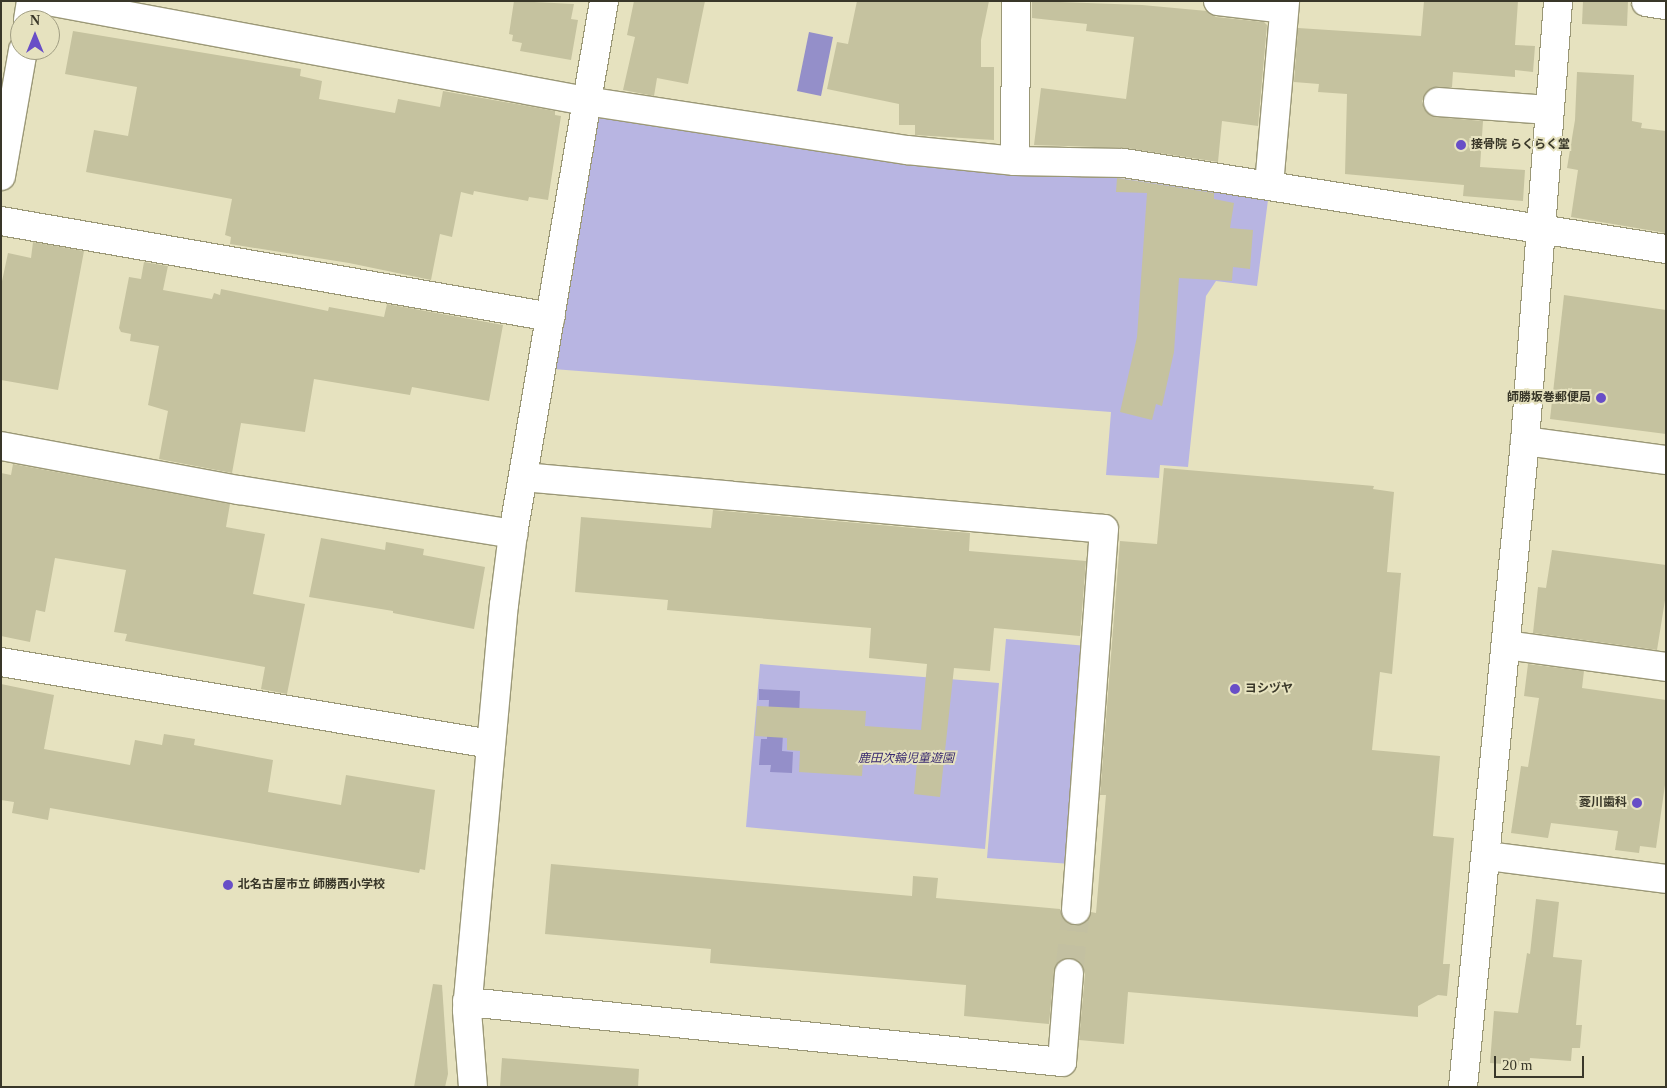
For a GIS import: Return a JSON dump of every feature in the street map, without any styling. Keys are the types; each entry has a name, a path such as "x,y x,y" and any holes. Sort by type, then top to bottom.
{"street":[{"path":"48,1 586,101 907,150 1015,161 1124,163 1269,185 1540,231 1666,249"},
{"path":"473,1087 467,1002 489,744 513,534 604,1"},
{"path":"1015,161 1016,1"},
{"path":"1218,1 1285,5 1269,185"},
{"path":"1467,1086 1525,441 1558,1"},
{"path":"1,176 21,60"},
{"path":"1438,102 1549,110"},
{"path":"1,221 550,317"},
{"path":"1525,441 1666,460"},
{"path":"1,446 238,490 513,534"},
{"path":"523,477 1104,529 1076,910"},
{"path":"1506,645 1666,667"},
{"path":"1,662 489,744"},
{"path":"1487,856 1666,879"},
{"path":"467,1002 1062,1062 1069,973"}],"green space":[{"path":"601,117 908,161 1119,178 1268,200 1257,286 1216,281 1206,296 1188,467 1160,465 1159,478 1106,475 1111,412 553,369 592,125"},
{"path":"1006,639 1087,646 1071,864 987,858"},
{"name":"鹿田次輪児童遊園","path":"760,664 999,683 985,849 746,827"}],"shaded area":[{"path":"809,32 833,37 821,96 797,91"},
{"path":"759,689 800,691 799,718 784,717 782,751 793,752 792,773 770,772 771,765 759,765 761,739 767,739 769,700 759,700"}],"building":[{"path":"514,1 574,4 571,19 578,20 571,60 520,51 522,43 512,41 513,35 509,34"},
{"path":"634,1 705,1 688,84 657,78 654,96 623,90 635,37 627,35"},
{"path":"857,1 989,1 981,40 981,67 994,67 994,140 915,135 915,125 899,125 899,104 827,89 837,42 848,44"},
{"path":"1032,1 1142,5 1207,11 1216,17 1264,22 1267,25 1258,126 1222,121 1218,162 1126,148 1034,145 1041,88 1126,99 1134,37 1086,31 1087,24 1032,18"},
{"path":"1424,1 1518,1 1515,45 1535,46 1533,72 1515,70 1515,77 1453,72 1452,87 1432,88 1422,101 1424,109 1436,117 1483,121 1480,167 1525,170 1523,201 1463,196 1464,185 1345,174 1347,94 1318,92 1319,84 1294,82 1298,28 1421,36"},
{"path":"1583,1 1628,1 1627,26 1582,24"},
{"path":"73,31 301,69 300,76 322,81 319,99 395,113 398,99 440,107 443,91 555,111 555,115 561,116 548,200 529,197 528,201 474,191 473,195 461,192 452,237 440,234 431,280 349,263 230,244 231,237 225,235 232,199 86,172 94,130 128,136 137,87 65,74"},
{"path":"1577,72 1634,75 1632,121 1642,123 1641,128 1666,131 1666,233 1571,217 1578,170 1567,168 1575,120"},
{"path":"1117,178 1214,193 1214,199 1234,203 1230,228 1253,230 1250,269 1233,267 1232,281 1179,278 1174,352 1162,406 1156,404 1152,420 1120,412 1137,337 1147,193 1116,192"},
{"path":"33,242 84,251 58,390 1,380 1,286 8,253 31,258"},
{"path":"144,262 168,266 163,290 212,299 214,293 220,295 221,289 328,311 329,307 384,317 387,304 503,325 489,401 412,387 410,395 314,379 305,432 241,423 232,473 159,459 168,411 148,405 159,346 130,341 131,334 121,332 119,328 129,277 141,279"},
{"path":"1564,295 1666,310 1666,434 1550,419"},
{"path":"13,464 230,504 226,527 265,534 253,594 305,604 287,694 261,689 265,667 125,641 127,634 114,632 126,570 55,558 45,612 36,610 30,642 1,636 1,473 11,475"},
{"name":"ヨシヅヤ","path":"1164,468 1374,486 1373,489 1394,492 1387,572 1401,573 1392,674 1380,672 1372,750 1440,756 1433,836 1454,838 1443,964 1450,964 1447,996 1438,995 1418,1006 1418,1017 1128,992 1124,1044 1079,1040 1085,974 1083,966 1071,958 1062,959 1054,971 1049,1024 964,1016 966,985 710,963 711,949 545,934 551,864 912,896 913,876 938,878 936,898 1060,909 1068,923 1083,924 1091,912 1096,913 1106,795 1100,795 1120,541 1157,544"},
{"path":"713,510 970,533 969,551 1086,561 1080,636 994,628 990,671 954,668 940,797 914,794 917,762 863,760 862,776 799,772 800,751 787,750 787,738 755,736 757,706 866,711 865,726 921,730 927,664 869,658 871,628 667,610 668,600 575,592 581,517 711,528"},
{"path":"321,538 385,550 386,542 424,549 423,555 485,567 474,629 393,613 393,611 309,597"},
{"path":"1552,550 1666,565 1666,594 1657,650 1533,633 1538,587 1546,588"},
{"path":"1528,664 1584,671 1582,688 1666,700 1666,778 1656,848 1640,846 1639,853 1615,850 1618,831 1551,823 1548,838 1511,833 1521,766 1528,767 1539,698 1524,696"},
{"path":"1,684 54,695 44,749 130,765 135,740 162,745 164,734 195,739 194,745 273,760 268,792 341,805 346,775 435,790 425,870 420,869 419,873 50,808 48,820 12,813 14,802 1,800"},
{"path":"1536,899 1559,902 1553,957 1582,960 1576,1025 1582,1025 1580,1048 1572,1048 1571,1061 1530,1058 1529,1066 1490,1063 1494,1011 1518,1013 1527,953 1530,954"},
{"path":"433,984 442,985 448,1074 445,1087 414,1087"},
{"path":"502,1058 639,1069 638,1087 500,1087"}],"tunnel":[{"path":"1069,973 1076,910"}],"place":[{"name":"接骨院 らくらく堂","path":"1461,145"},
{"name":"師勝坂巻郵便局","path":"1601,398"},
{"name":"ヨシヅヤ","path":"1235,689"},
{"name":"菱川歯科","path":"1637,803"},
{"name":"北名古屋市立 師勝西小学校","path":"228,885"}]}
